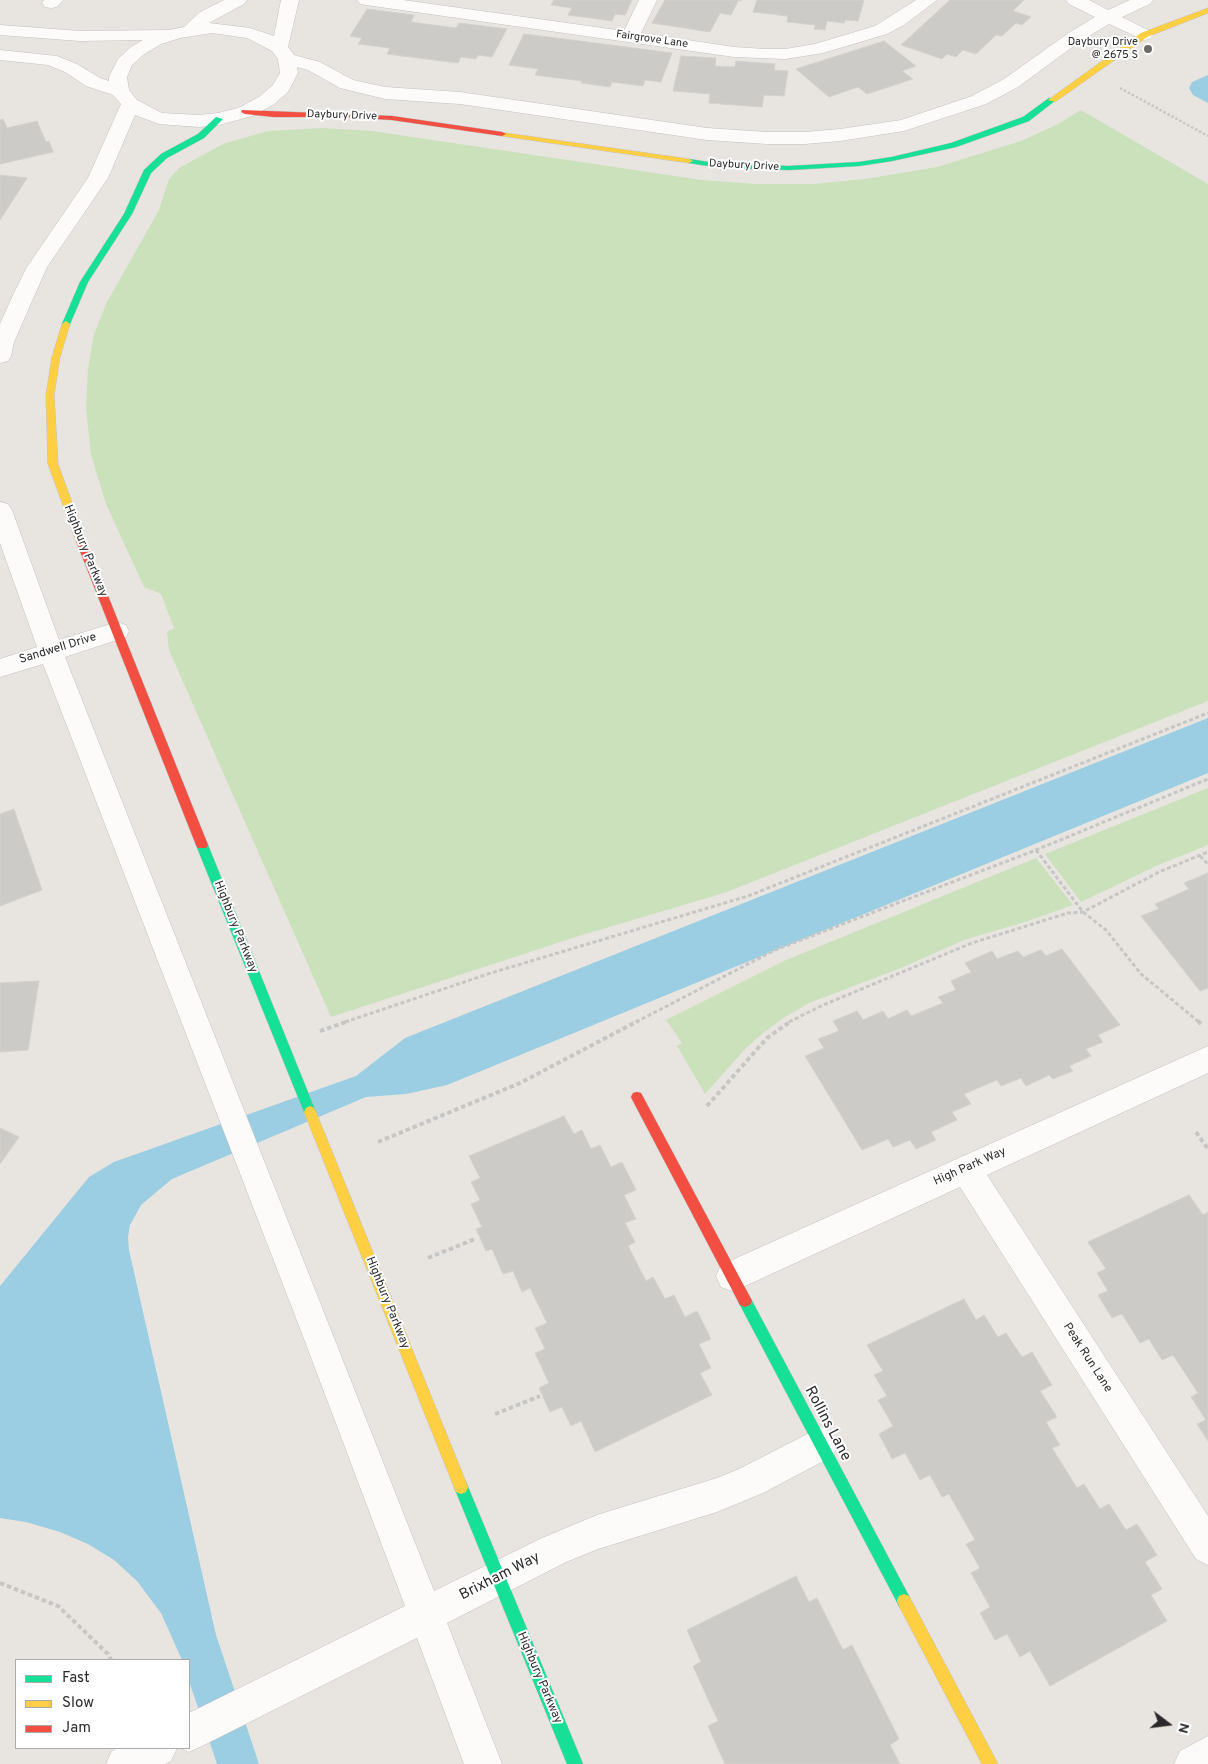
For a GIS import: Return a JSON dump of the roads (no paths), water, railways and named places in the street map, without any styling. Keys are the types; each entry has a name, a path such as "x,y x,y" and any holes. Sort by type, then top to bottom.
{"street":[{"path":"0,356 23,295 37,267 98,178 125,97 118,77 124,63 137,51 155,40 184,31 206,16 238,0"},
{"path":"0,55 51,60 71,68 93,82 125,97 143,112 159,118 178,121 219,119 245,112 266,101 281,88 289,73 283,53 286,14 290,0"},
{"name":"Fairgrove Lane","path":"366,0 431,4 630,37 751,54 798,52 882,30 898,21 920,1"},
{"path":"630,37 648,0"},
{"path":"1075,0 1144,35"},
{"name":"Daybury Drive","path":"283,53 314,66 347,84 385,93 460,98 707,134 767,138 805,138 840,135 904,125 972,102 1011,83 1055,51 1108,17 1144,0"},
{"name":"Daybury Drive","path":"245,112 274,115 344,115 392,118 721,166 772,168 859,164 919,154 981,136 1026,119 1144,35 1208,10"},
{"path":"0,30 80,36 212,28 241,31 266,39 283,53"},
{"name":"Highbury Parkway","path":"219,119 201,136 164,156 147,172 128,214 84,282 65,327 56,357 50,395 53,464 62,492 117,631 498,1579 575,1764"},
{"path":"0,510 51,652 320,1340 483,1764"},
{"name":"Sandwell Drive","path":"0,668 117,631"},
{"name":"High Park Way","path":"732,1276 1208,1059"},
{"name":"Rollins Lane","path":"638,1097 990,1764"},
{"name":"Peak Run Lane","path":"966,1169 1208,1547"},
{"name":"Brixham Way","path":"190,1732 554,1550 598,1532 717,1495 751,1481 821,1444"},
{"path":"125,1764 156,1749"},
{"path":"1193,1764 1208,1755"}],"water":[{"path":"1208,75 1208,103 1193,95 1189,88 1192,82"},
{"path":"1208,718 1208,773 447,1085 406,1094 366,1097 172,1179 141,1205 130,1225 128,1237 129,1250 216,1635 259,1764 217,1764 190,1684 190,1659 182,1659 161,1613 137,1581 114,1560 88,1544 60,1532 26,1522 0,1518 0,1286 89,1177 114,1162 356,1076 405,1038"}],"place":[{"name":"Daybury Drive @ 2675 S","path":"1148,49"}]}
